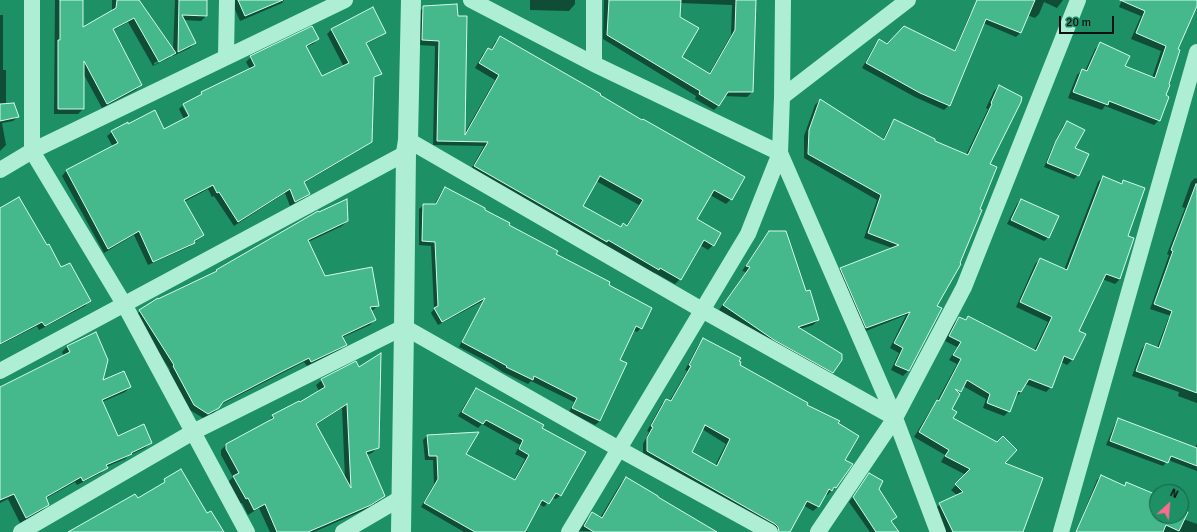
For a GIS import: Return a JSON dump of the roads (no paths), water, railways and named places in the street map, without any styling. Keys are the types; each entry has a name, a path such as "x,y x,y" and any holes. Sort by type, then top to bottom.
{"street":[{"path":"32,0 32,151 124,304 247,532"},
{"path":"226,56 227,0"},
{"path":"0,170 32,151 226,56 345,0"},
{"path":"401,532 410,0"},
{"path":"471,0 594,64 780,153 895,418 938,532"},
{"path":"594,0 594,64"},
{"path":"570,532 748,234 780,153 783,0"},
{"path":"782,96 908,0"},
{"path":"818,532 895,418 964,287 1078,0"},
{"path":"1060,532 1197,52"},
{"path":"0,371 124,304 407,146"},
{"path":"407,146 895,418"},
{"path":"21,532 194,432 404,327"},
{"path":"404,327 619,449 770,532"},
{"path":"343,532 401,498"}]}
